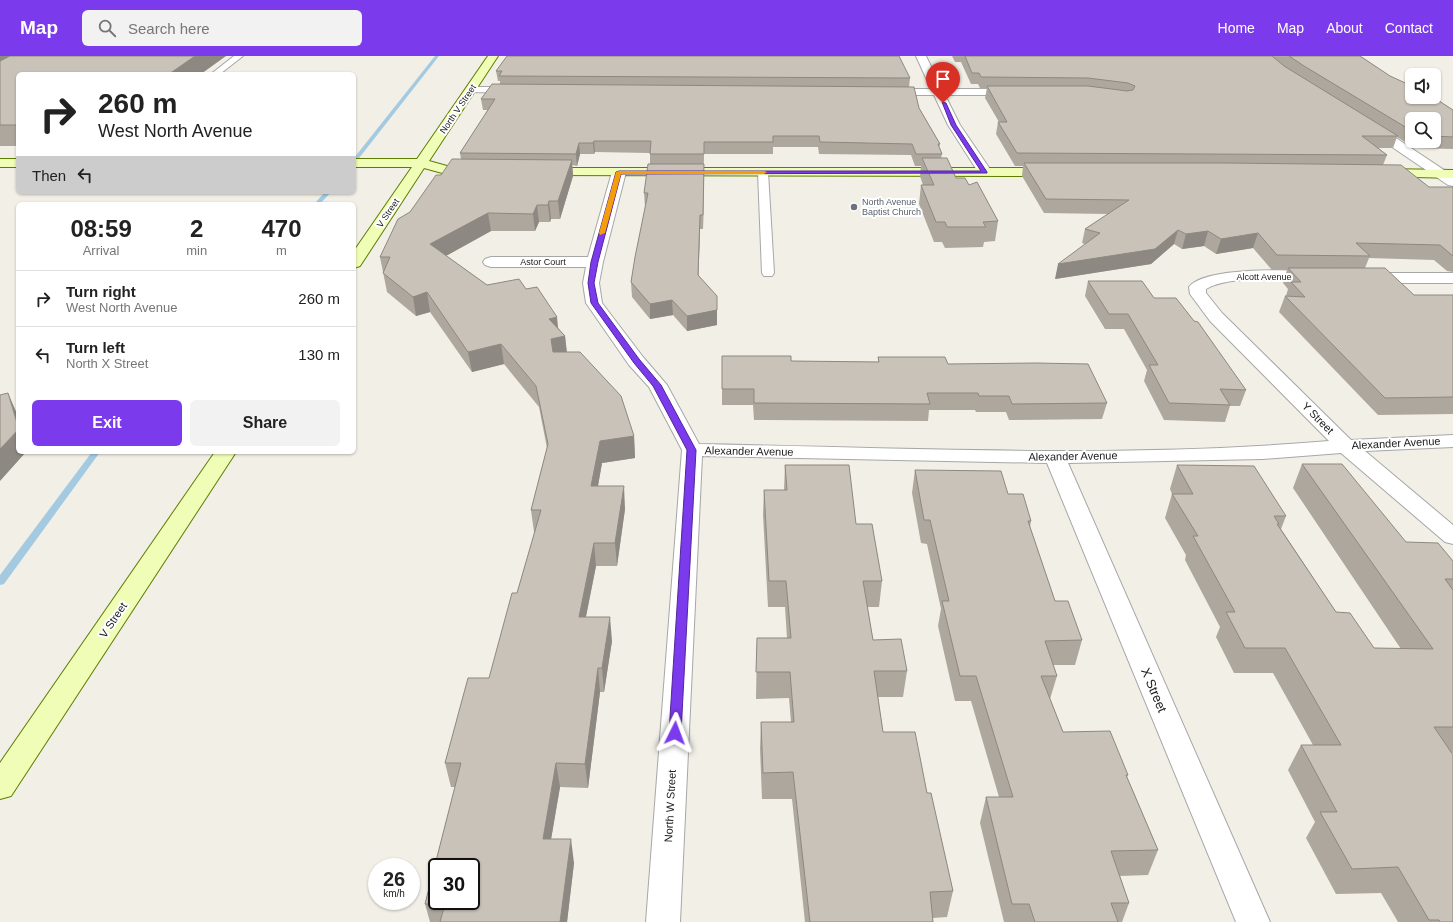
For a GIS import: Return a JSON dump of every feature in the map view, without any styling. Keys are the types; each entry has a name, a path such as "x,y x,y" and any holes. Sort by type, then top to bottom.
{"street":[{"name":"North V Street","path":"422,163 493,56"},
{"path":"921,56 954,125 985,172"},
{"path":"471,90 526,90"},
{"path":"875,92 1024,92"},
{"path":"1360,119 1447,174 1453,182"},
{"path":"0,163 16,163"},
{"path":"356,163 422,163 446,170 490,171"},
{"name":"V Street","path":"356,260 422,163"},
{"path":"527,172 1064,172"},
{"path":"619,172 595,262 591,283 594,303 636,361 657,385 692,450"},
{"path":"1371,173 1447,174"},
{"name":"Astor Court","path":"491,262 595,262"},
{"name":"Alcott Avenue","path":"1197,287 1212,279 1329,277"},
{"path":"1352,278 1453,278"},
{"name":"Y Street","path":"1197,287 1198,294 1216,317 1346,446 1453,537"},
{"name":"Alexander Avenue","path":"692,450 1055,458 1263,453 1346,446 1453,441"},
{"name":"North W Street","path":"663,922 692,450"},
{"name":"V Street","path":"0,787 225,454"},
{"name":"X Street","path":"1055,458 1253,922"}],"lane":[{"path":"218,72 239,56"},
{"path":"764,172 768,273"}],"building":[{"path":"10,56 195,56 172,72 16,72 16,125 0,125 0,61"},
{"path":"507,56 899,56 910,78 499,76 502,71 496,71"},
{"path":"965,56 1272,56 1284,66 1398,136 1362,136 1387,155 1017,153 998,122 1007,122 987,86 1088,86 1127,91 1133,90 1135,86 1128,83 1088,78 981,77 979,73 972,73"},
{"path":"1289,56 1360,56 1390,76 1405,83 1405,104 1441,104 1441,102 1453,110 1453,137 1441,136 1441,112 1405,112 1405,127"},
{"path":"492,84 914,87 919,108 940,144 938,144 942,154 916,154 912,144 820,142 819,136 773,136 773,142 704,142 704,154 650,154 651,141 594,141 593,143 579,143 576,154 460,153 495,99 481,99"},
{"path":"922,158 947,158 956,178 965,178 969,185 977,182 998,221 983,222 986,227 947,227 945,222 936,222 921,185 934,185"},
{"path":"452,159 572,160 558,201 549,201 548,205 537,205 533,214 488,213 430,244 487,285 519,279 526,289 537,287 557,317 549,319 565,336 551,339 553,352 580,352 621,396 634,436 600,441 591,486 624,486 615,543 594,543 579,617 610,617 602,668 598,668 585,764 556,763 543,839 571,839 560,922 440,922 443,910 480,910 480,858 437,858 461,763 445,763 468,678 489,678 512,593 517,593 541,510 531,510 548,444 536,386 501,344 468,352 427,292 413,297 383,273 390,257 380,257 398,219 410,212 436,175 441,175"},
{"path":"1024,163 1401,165 1429,187 1453,187 1453,256 1440,245 1356,243 1370,256 1277,255 1258,233 1221,239 1208,231 1186,234 1178,230 1155,249 1058,264 1100,233 1085,229 1129,200 1046,199"},
{"path":"648,164 704,164 703,215 700,215 698,275 717,296 717,310 687,316 672,300 650,304 631,282 648,193 644,193"},
{"path":"1288,268 1385,268 1414,295 1453,295 1453,397 1385,398 1285,296 1305,297 1291,282 1301,282"},
{"path":"1088,281 1142,281 1154,298 1176,298 1194,321 1198,322 1246,390 1220,389 1230,405 1169,403 1149,365 1158,365 1128,314 1109,314"},
{"path":"722,356 791,356 791,361 879,362 878,357 945,357 948,364 1088,364 1107,403 1012,404 1009,396 979,396 978,393 927,393 930,404 754,403 754,389 722,389"},
{"path":"8,393 16,419 16,432 0,449 0,395"},
{"path":"1302,464 1342,464 1406,542 1438,543 1453,561 1453,579 1445,579 1453,590 1453,727 1434,727 1453,755 1453,922 1429,920 1398,867 1352,869 1320,812 1337,812 1301,745 1341,745 1285,648 1245,648 1226,612 1235,612 1193,536 1198,536 1172,494 1193,494 1177,465 1254,466 1286,516 1274,516 1279,524 1277,524 1336,612 1350,613 1374,648 1433,649"},
{"path":"785,465 849,465 856,524 872,524 882,581 863,581 873,640 901,639 907,671 874,671 883,732 915,732 927,793 931,793 953,891 930,892 933,922 810,922 793,772 763,773 761,722 794,722 790,672 756,672 757,638 791,638 786,581 769,581 764,490 787,490"},
{"path":"915,470 1001,471 1008,494 1023,494 1031,521 1028,521 1055,601 1068,601 1082,640 1045,641 1057,676 1041,676 1063,732 1110,731 1128,775 1126,775 1158,850 1111,851 1129,903 1111,903 1118,922 1035,922 1029,904 1012,904 986,797 1013,797 976,676 960,676 942,601 949,601 930,520 924,520"},
{"path":"428,892 428,904 425,904"}],"waterway":[{"path":"356,158 437,56"},
{"path":"319,202 326,194"},
{"path":"0,582 95,454"}],"slow traffic":[{"path":"602,233 619,172 764,172"}],"place":[{"name":"North Avenue Baptist Church","path":"854,207"}],"route":[{"path":"675,733 692,450 657,385 636,361 594,303 591,283 595,262 619,172 985,172 954,125 943,103"}]}
